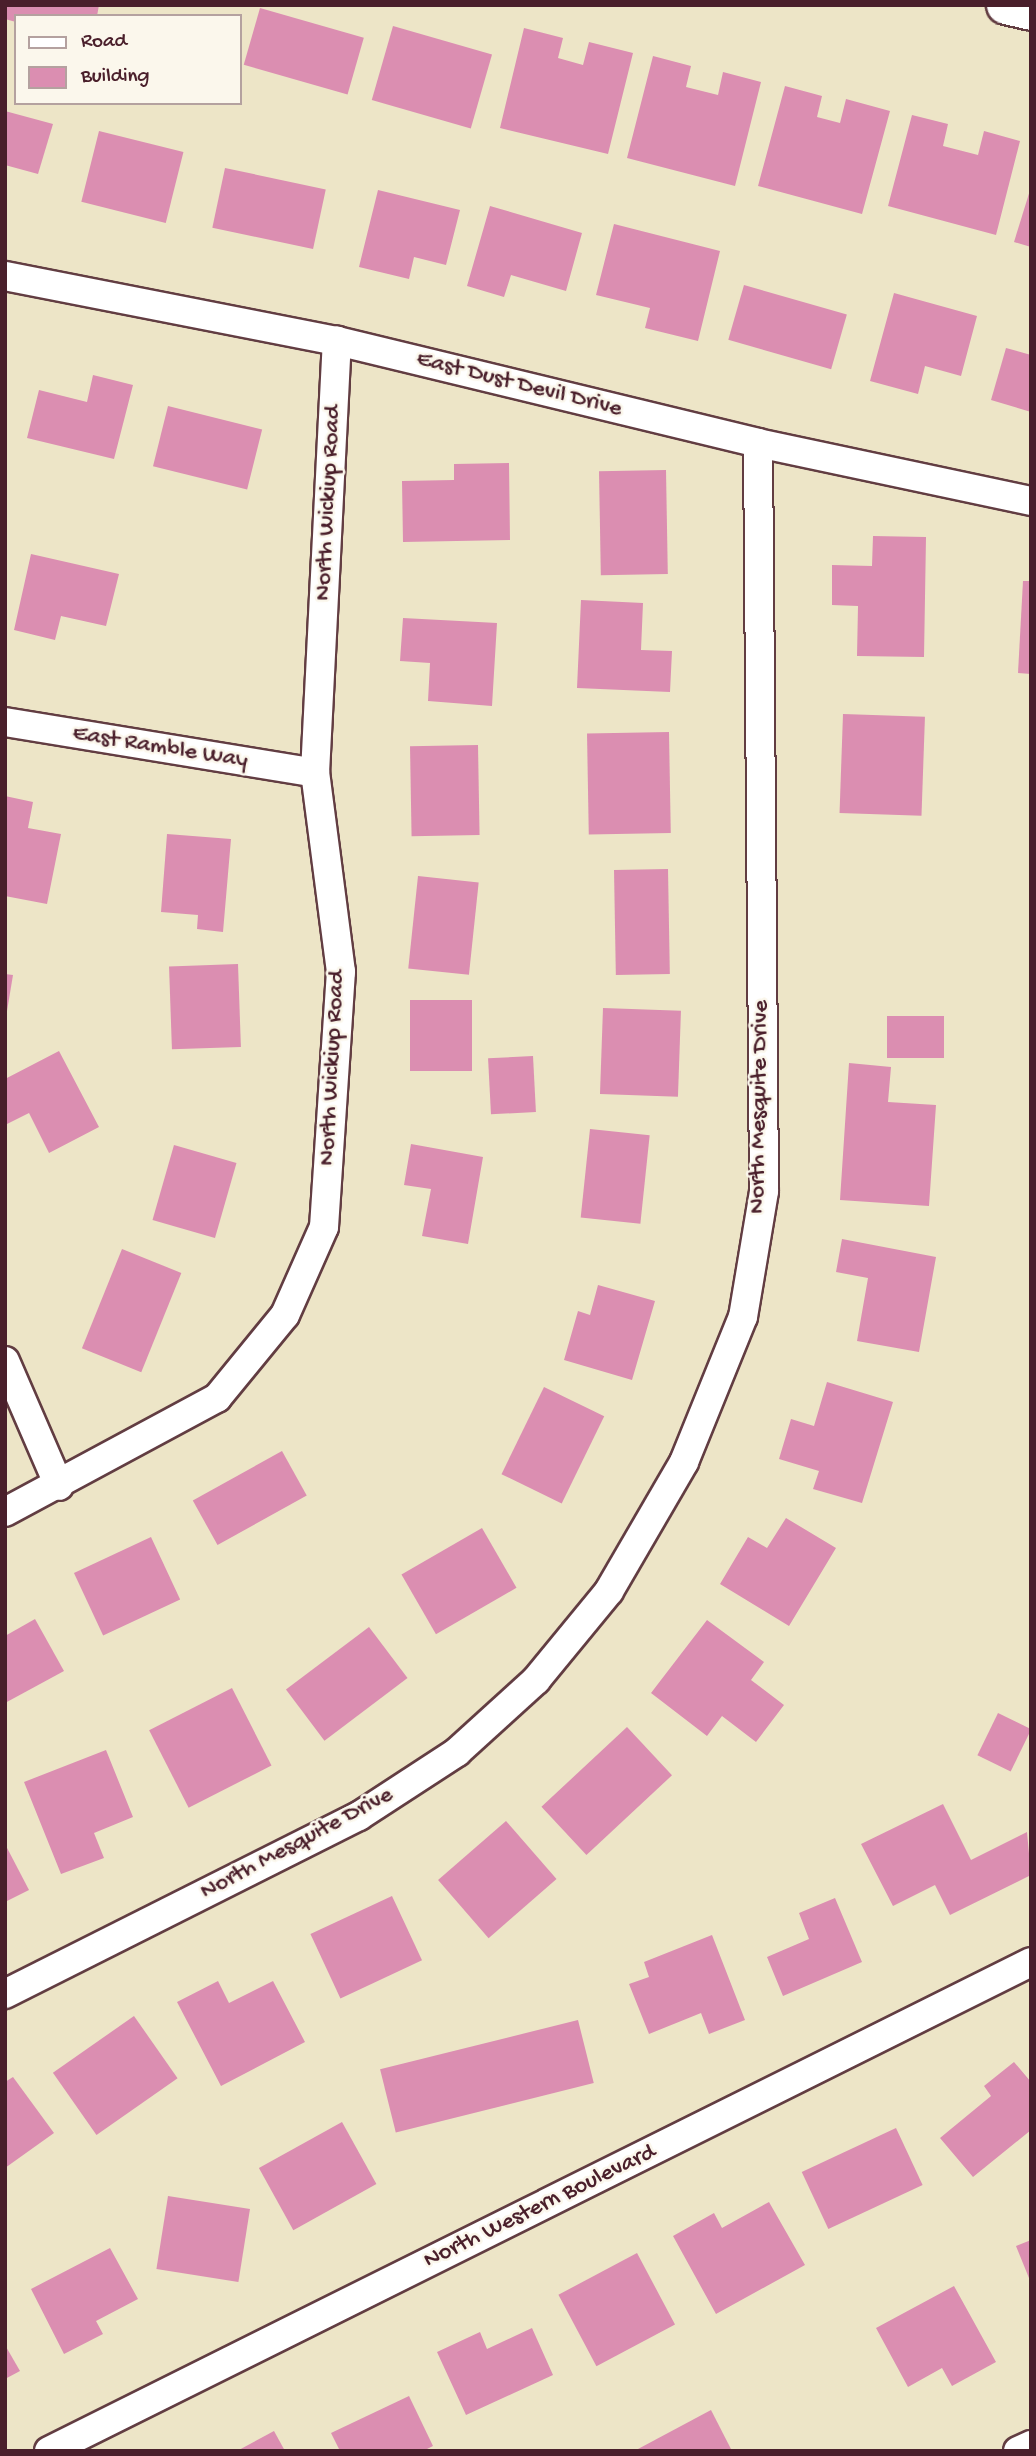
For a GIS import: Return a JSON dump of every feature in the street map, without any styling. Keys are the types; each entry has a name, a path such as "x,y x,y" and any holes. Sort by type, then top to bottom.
{"street":[{"path":"1006,5 1031,10"},
{"name":"East Dust Devil Drive","path":"5,276 337,341 758,443 1031,501"},
{"name":"North Wickiup Road","path":"5,1512 59,1486 217,1398 285,1315 324,1227 341,972 315,773 337,341"},
{"name":"North Mesquite Drive","path":"5,1994 359,1815 457,1752 536,1680 609,1591 684,1462 743,1317 764,1191 758,443"},
{"name":"East Ramble Way","path":"5,722 315,773"},
{"path":"5,1361 59,1486"},
{"name":"North Western Boulevard","path":"49,2451 1031,1962"},
{"path":"1018,2451 1031,2445"}],"building":[{"path":"5,5 99,5 97,14 14,14 14,21 5,19"},
{"path":"260,8 364,38 348,94 244,65"},
{"path":"393,26 492,54 471,128 372,100"},
{"path":"524,28 563,38 558,58 583,65 589,42 633,53 608,154 500,128"},
{"path":"653,56 691,66 686,87 718,95 723,72 761,82 735,186 627,158"},
{"path":"785,86 822,96 817,117 840,123 846,99 890,111 862,214 758,186"},
{"path":"5,111 53,124 38,174 5,165"},
{"path":"912,115 948,124 943,146 978,155 984,131 1020,141 996,235 888,206"},
{"path":"99,131 183,152 166,223 81,202"},
{"path":"225,168 326,189 313,249 212,228"},
{"path":"1031,187 1031,247 1014,242"},
{"path":"378,190 460,210 446,265 414,257 409,279 359,267"},
{"path":"490,206 582,233 566,291 511,275 504,297 467,286"},
{"path":"614,224 720,251 698,341 645,328 650,308 596,295"},
{"path":"744,285 847,314 831,369 728,340"},
{"path":"894,293 977,316 961,376 925,366 918,394 870,381"},
{"path":"1006,348 1031,355 1031,412 991,400"},
{"path":"93,375 133,385 114,459 27,438 39,390 87,402"},
{"path":"168,406 262,429 247,490 153,466"},
{"path":"509,463 510,540 403,542 402,481 454,480 454,464"},
{"path":"666,470 668,574 601,575 599,471"},
{"path":"873,536 926,537 924,657 857,656 858,606 832,605 832,565 872,566"},
{"path":"31,554 119,574 106,626 61,616 55,640 14,630"},
{"path":"1023,581 1031,581 1031,674 1018,673"},
{"path":"581,600 643,603 641,650 672,651 670,692 577,688"},
{"path":"403,618 497,623 492,706 428,701 430,663 400,661"},
{"path":"843,714 925,717 921,816 840,813"},
{"path":"669,732 671,833 589,834 587,733"},
{"path":"478,745 480,835 412,836 410,746"},
{"path":"5,796 33,802 28,828 61,834 47,904 5,896"},
{"path":"167,834 231,839 223,932 197,929 198,915 161,912"},
{"path":"668,869 670,974 616,975 614,870"},
{"path":"418,876 479,882 469,975 408,968"},
{"path":"238,964 241,1047 172,1049 169,966"},
{"path":"5,974 13,975 7,1011 5,1011"},
{"path":"410,1000 472,1000 472,1071 410,1071"},
{"path":"603,1008 681,1011 678,1097 600,1094"},
{"path":"887,1016 944,1016 944,1058 887,1058"},
{"path":"59,1051 99,1127 49,1153 29,1113 5,1125 5,1079"},
{"path":"533,1056 536,1112 491,1114 488,1058"},
{"path":"849,1063 891,1067 888,1102 936,1105 929,1206 840,1200"},
{"path":"590,1129 650,1135 640,1224 581,1218"},
{"path":"411,1144 483,1157 468,1244 422,1236 431,1189 404,1185"},
{"path":"174,1145 236,1163 215,1238 153,1220"},
{"path":"842,1239 936,1257 919,1352 857,1341 868,1278 836,1272"},
{"path":"122,1249 181,1273 141,1372 82,1348"},
{"path":"598,1285 655,1301 632,1380 564,1360 578,1311 590,1315"},
{"path":"827,1382 893,1402 862,1503 813,1489 819,1471 779,1459 791,1419 814,1426"},
{"path":"544,1387 604,1416 562,1504 501,1474"},
{"path":"282,1451 307,1496 218,1545 193,1500"},
{"path":"786,1518 836,1548 789,1626 720,1584 748,1537 767,1548"},
{"path":"482,1528 516,1588 436,1634 401,1574"},
{"path":"151,1537 180,1600 103,1635 74,1573"},
{"path":"35,1619 64,1671 5,1703 5,1636"},
{"path":"707,1620 764,1662 751,1680 784,1705 756,1742 722,1716 707,1736 651,1693"},
{"path":"369,1627 408,1678 324,1741 286,1690"},
{"path":"232,1688 271,1766 189,1808 149,1730"},
{"path":"998,1713 1031,1729 1011,1771 977,1755"},
{"path":"627,1727 672,1775 586,1855 541,1807"},
{"path":"106,1750 133,1817 94,1833 104,1858 61,1874 24,1782"},
{"path":"943,1804 971,1860 1027,1832 1031,1875 950,1915 935,1885 893,1906 861,1844"},
{"path":"506,1821 557,1879 489,1938 438,1880"},
{"path":"5,1844 29,1890 5,1902"},
{"path":"392,1896 422,1960 340,1998 310,1934"},
{"path":"835,1898 862,1962 783,1996 767,1957 809,1939 799,1913"},
{"path":"712,1935 745,2020 709,2034 701,2013 649,2034 629,1984 649,1977 644,1962"},
{"path":"218,1981 229,2003 273,1981 305,2042 221,2086 177,2002"},
{"path":"134,2016 178,2078 96,2135 53,2073"},
{"path":"578,2020 594,2083 396,2132 380,2069"},
{"path":"1014,2062 1031,2082 1031,2130 973,2177 940,2138 991,2096 984,2086"},
{"path":"13,2077 54,2133 5,2168 5,2082"},
{"path":"342,2122 376,2184 293,2230 259,2168"},
{"path":"896,2128 923,2185 828,2229 802,2172"},
{"path":"168,2196 250,2209 238,2282 156,2269"},
{"path":"769,2202 805,2265 716,2314 673,2236 714,2213 722,2228"},
{"path":"1031,2240 1031,2283 1016,2246"},
{"path":"110,2248 138,2299 96,2321 103,2334 64,2354 31,2289"},
{"path":"637,2253 675,2325 596,2366 558,2295"},
{"path":"954,2286 996,2362 952,2386 942,2368 908,2387 876,2328"},
{"path":"532,2328 553,2375 466,2415 437,2352 480,2332 487,2349"},
{"path":"5,2345 20,2371 5,2379"},
{"path":"409,2396 433,2446 423,2451 340,2451 331,2433"},
{"path":"711,2410 732,2451 639,2451 638,2449"},
{"path":"274,2431 285,2451 237,2451"}]}
